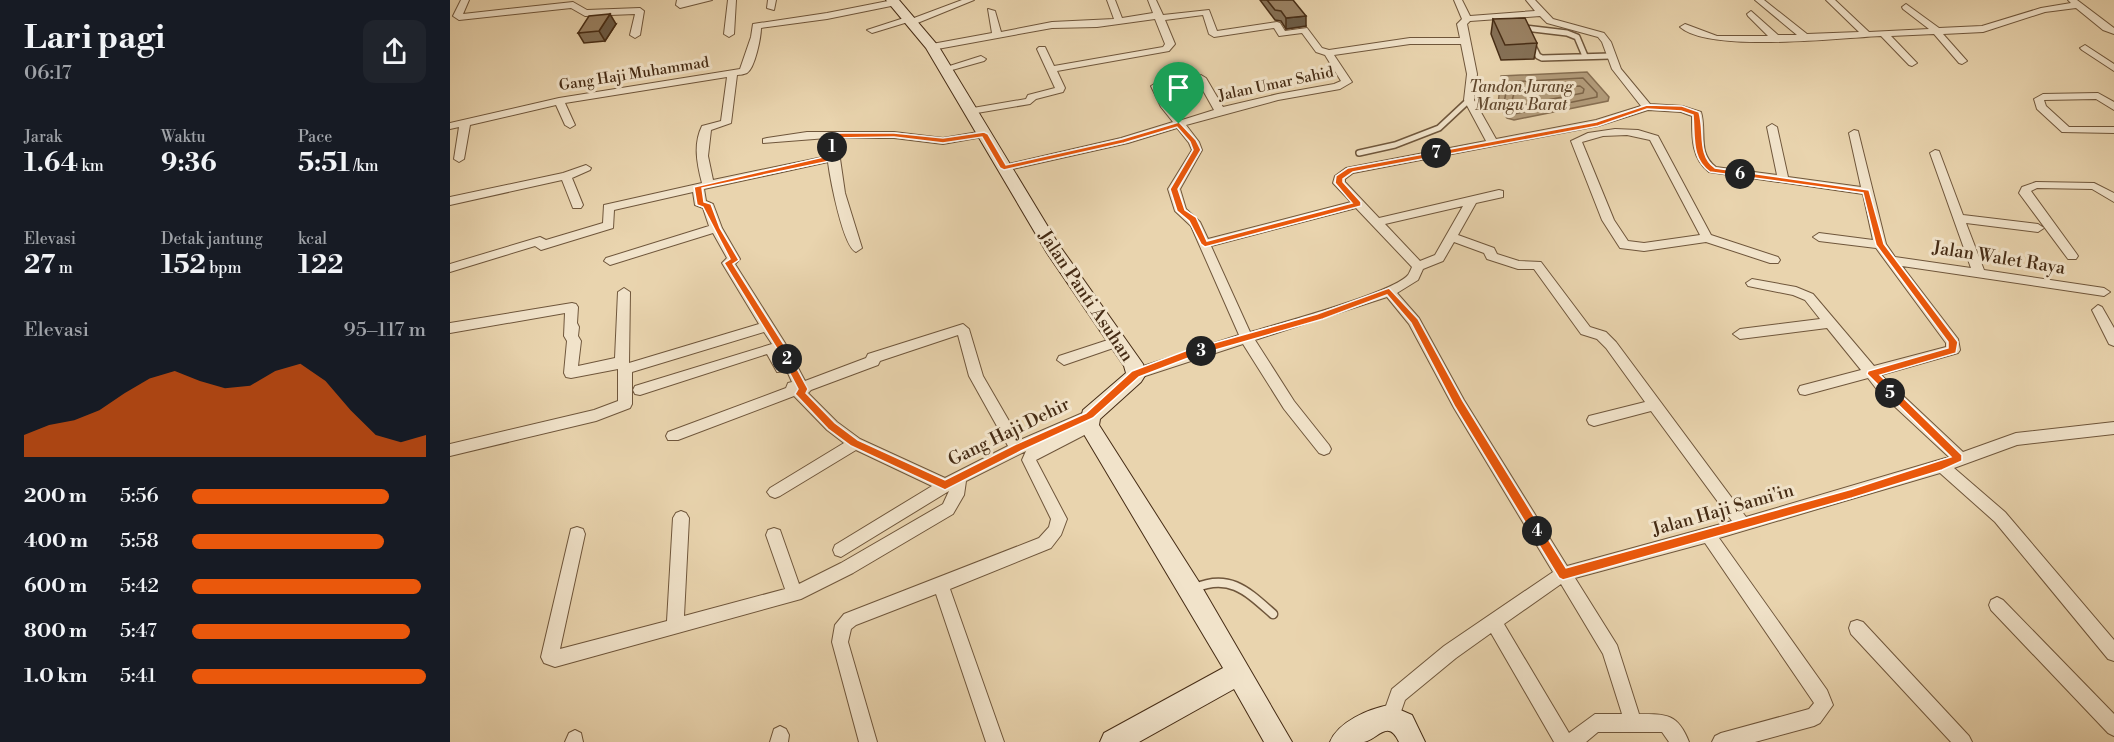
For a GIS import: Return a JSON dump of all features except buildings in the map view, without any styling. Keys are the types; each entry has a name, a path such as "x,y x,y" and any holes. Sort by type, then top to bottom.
{"street":[{"path":"465,0 457,16 459,17 573,5 585,13 640,11 635,35"},
{"path":"681,0 681,5 708,0"},
{"path":"729,34 732,0"},
{"path":"872,30 911,20 970,0"},
{"path":"1111,0 1119,21"},
{"path":"1052,69 1166,49 1170,44 1152,0"},
{"path":"1458,0 1467,19"},
{"path":"1530,0 1540,13 1559,28 1586,29 1601,35 1624,79 1651,106"},
{"path":"1759,0 1805,37"},
{"path":"1830,0 1867,35"},
{"path":"732,73 746,69 756,37 756,26 827,16 892,1"},
{"name":"Jalan Panti Asuhan","path":"892,1 911,20 932,47 1053,249 1133,364 1136,374 1089,421"},
{"path":"1685,27 1697,34 1712,38 1937,32 1983,28 2044,9 2075,3 2106,28 2114,31"},
{"path":"1906,7 1937,32 1962,61"},
{"path":"991,11 998,35"},
{"path":"932,47 1052,25 1206,12 1214,34 1277,25 1282,34 1305,30 1319,50 1328,53 1410,41 1466,41"},
{"path":"1492,142 1468,100 1472,74 1462,24 1467,19 1540,13"},
{"path":"1751,14 1776,38"},
{"path":"1883,33 1912,63"},
{"path":"971,111 1030,101 1032,97 1059,90 1042,48"},
{"path":"2085,48 2114,68"},
{"name":"Jalan Umar Sahid","path":"1004,168 1124,141 1220,111 1278,97 1337,87 1346,83 1345,77 1328,53"},
{"path":"945,69 981,59"},
{"name":"Gang Haji Muhammad","path":"450,126 560,101 732,73 726,123 706,128 700,143 703,185"},
{"path":"1201,78 1220,111"},
{"path":"1156,86 1166,107 1194,142 1197,150 1174,189 1181,211 1193,219 1247,339 1289,405 1324,448"},
{"path":"2111,135 2066,130 2042,107 2039,99 2098,96 2114,107"},
{"path":"560,101 570,125"},
{"path":"1418,266 1339,183 1339,178 1350,170 1598,123 1651,106 1682,109 1697,114 1700,156 1707,167 1713,170 1866,191"},
{"path":"459,159 465,123"},
{"path":"1598,123 1606,134"},
{"path":"1772,127 1783,180"},
{"path":"1707,238 1654,138 1642,133 1606,134 1578,139 1576,144 1608,220 1621,243 1630,247 1644,247 1707,238 1774,260"},
{"path":"1805,390 1872,374 1953,350 1953,342 1880,245 1854,133"},
{"path":"767,141 807,135 894,135 943,141 984,134"},
{"path":"832,135 832,158 838,196 856,248"},
{"path":"1935,153 1979,273"},
{"path":"450,268 540,241 541,246 609,225 609,208 703,185 832,158"},
{"path":"450,201 567,176 586,168"},
{"path":"567,176 577,205"},
{"path":"703,185 701,205 706,204 734,260 728,263 767,326 800,391"},
{"path":"2072,256 2025,193 2026,189 2036,185 2094,186 2114,198"},
{"path":"1377,222 1499,194"},
{"path":"1136,374 1188,354 1319,317 1407,283 1414,277 1418,266 1439,258 1453,237 1471,201"},
{"path":"1205,244 1358,204"},
{"path":"1959,218 2038,228"},
{"path":"610,261 716,228"},
{"path":"1453,237 1490,251 1491,256 1518,265 1537,265 1586,331 1601,335 1611,345 1743,525"},
{"path":"1819,237 1880,245"},
{"name":"Jalan Walet Raya","path":"1890,260 2104,292"},
{"path":"1752,283 1805,294 1872,374 1959,458"},
{"path":"1389,291 1414,321 1459,404 1611,651 1633,722"},
{"path":"450,450 615,409 625,404 624,292"},
{"path":"450,328 572,307 570,325 573,327 571,336 574,341 571,373 624,365 767,326"},
{"path":"2114,312 2098,310 2114,341"},
{"path":"1740,334 1829,323"},
{"path":"673,436 800,391 873,361 873,357 963,329 976,376 1017,448"},
{"path":"1064,360 1117,342"},
{"path":"640,390 770,348 800,391 832,426 855,443 945,485"},
{"path":"1594,420 1653,405"},
{"path":"868,742 840,642 843,625 850,619 1045,543 1056,530 1059,519 1029,460 1031,455 1089,421 1279,742"},
{"name":"Gang Haji Dehir","path":"841,550 959,477 1017,448 1089,421"},
{"name":"Jalan Haji Sami'in","path":"1391,717 1398,695 1450,652 1563,574 1708,535 1942,466 2016,439 2114,428"},
{"path":"775,492 855,443"},
{"path":"1942,466 2000,517 2114,653"},
{"path":"577,534 550,657 562,659 675,625 795,594 847,568 948,509 956,495 959,477"},
{"path":"675,625 681,518"},
{"path":"774,535 795,594"},
{"path":"1708,535 1821,696 1824,705 1814,717 1721,742"},
{"path":"941,585 995,742"},
{"path":"1997,605 2114,726"},
{"path":"1494,623 1564,742"},
{"path":"1857,628 1963,742"},
{"path":"1113,742 1239,673"},
{"path":"1343,742 1378,720 1391,717 1402,723 1412,742"},
{"path":"1572,742 1595,723 1633,722 1666,723 1680,742"}],"lane":[{"path":"1515,27 1559,28 1577,37 1585,56"},
{"path":"1525,28 1538,56 1542,58 1610,56"},
{"path":"1359,153 1395,145 1438,128 1468,100"},
{"path":"1191,590 1208,581 1221,581 1237,586 1273,614"}],"water":[{"name":"Tandon Jurang Mangu Barat","path":"1587,72 1609,97 1608,101 1514,120 1507,118 1498,105 1501,76"}],"route":[{"path":"1647,107 1682,109 1697,114 1700,156 1704,164 1713,170 1866,191 1880,245 1953,342 1953,350 1872,374 1959,458 1942,466 1743,525 1563,574 1459,404 1422,334 1389,291 1319,317 1188,354 1136,374 1130,382 1090,416 1078,419 1017,448 945,485 855,443 832,426 800,394 803,389 780,346 728,263 734,260 706,204 701,205 698,187 832,158 832,135 894,135 943,141 984,134 1004,168 1124,141 1179,124 1194,142 1197,154 1174,189 1181,211 1193,219 1205,244 1358,204 1339,183 1339,178 1350,170 1598,123 1647,107"}]}
